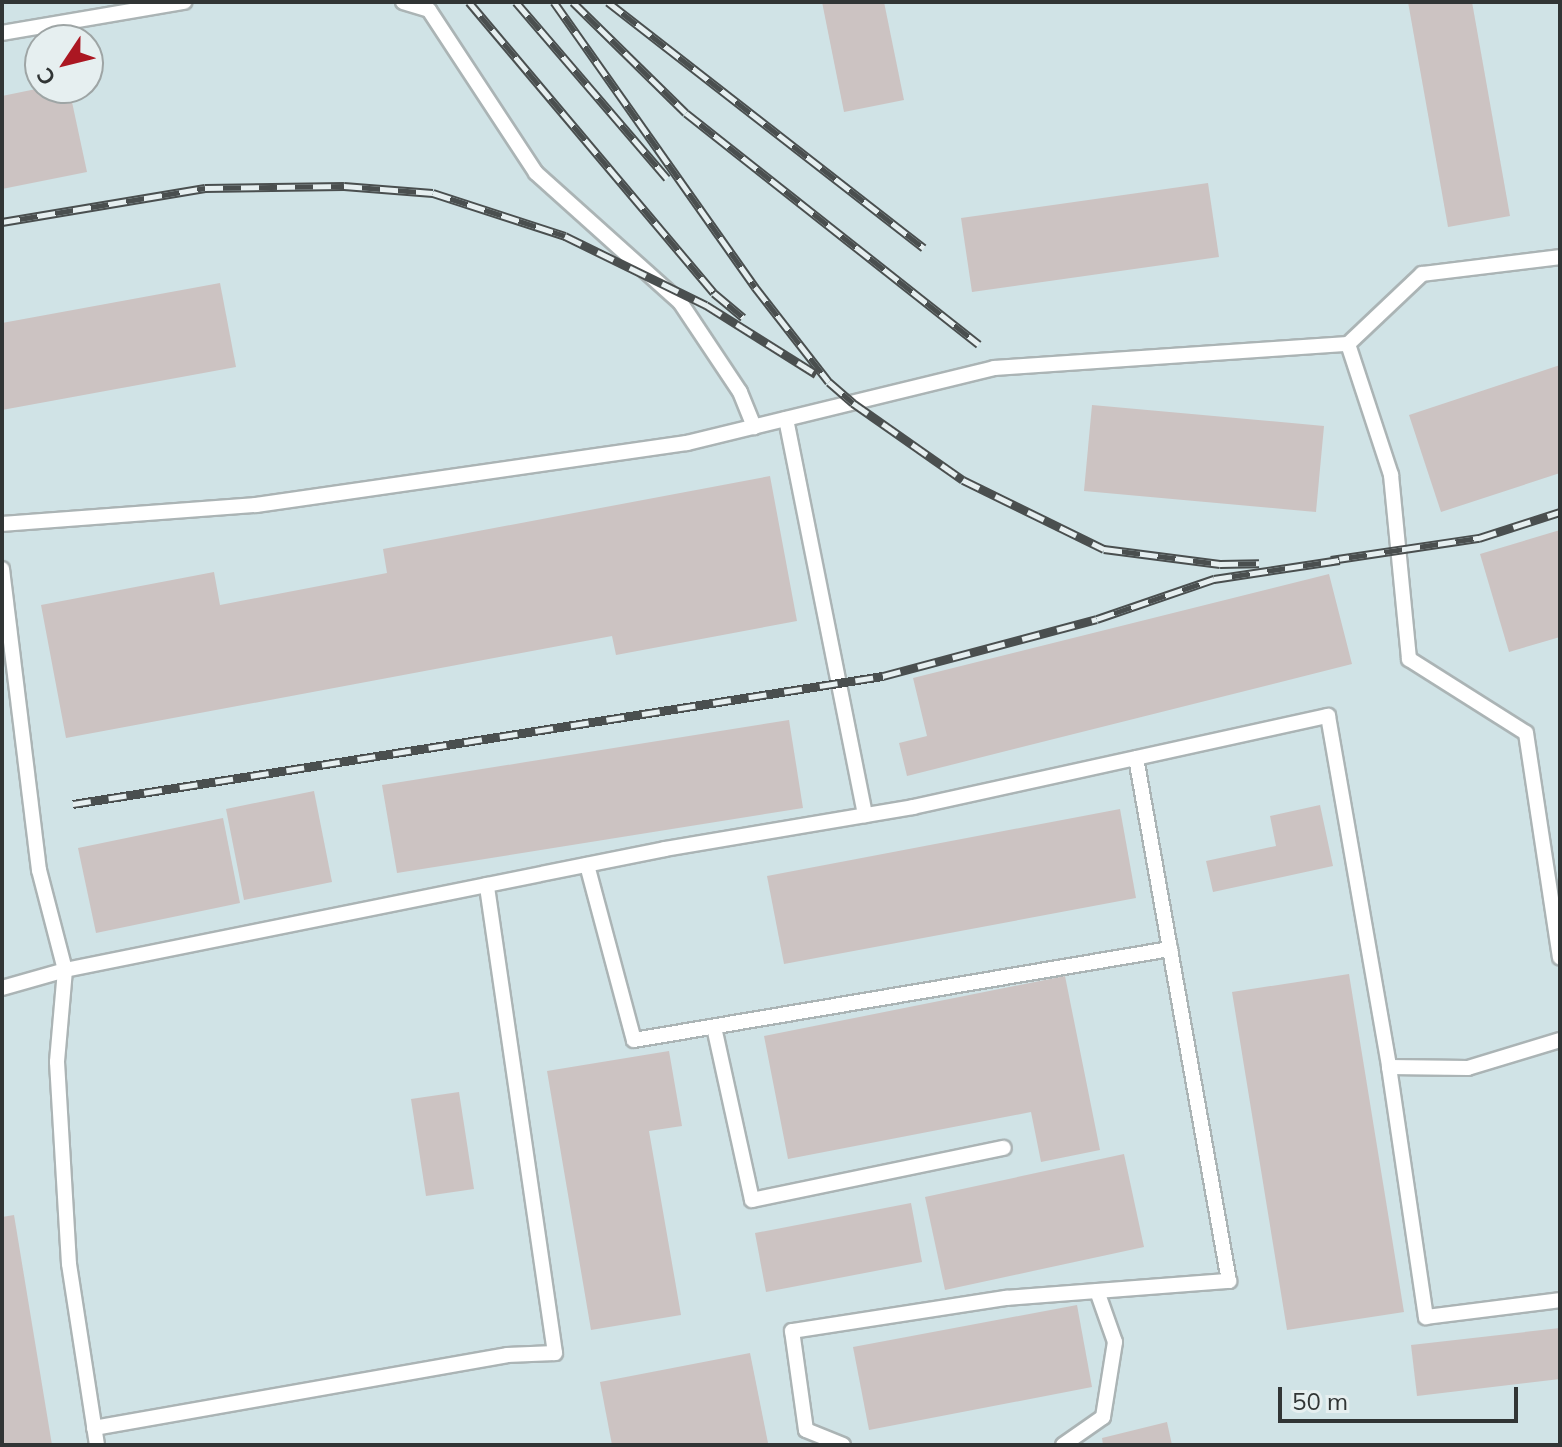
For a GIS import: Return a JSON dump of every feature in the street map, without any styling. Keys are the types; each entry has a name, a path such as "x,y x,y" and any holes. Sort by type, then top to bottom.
{"lane":[{"path":"2,33 184,2"},
{"path":"403,2 429,10 536,173 680,302 740,392 754,427"},
{"path":"2,524 256,505 687,443 994,368 1348,344 1422,274 1560,257"},
{"path":"1348,344 1391,475 1409,659 1526,733 1560,957"},
{"path":"786,419 865,815"},
{"path":"2,569 39,870 65,970 57,1062 69,1264 97,1445"},
{"path":"2,988 65,970 587,865 865,815 1328,716 1389,1067 1426,1317 1560,1300"},
{"path":"843,1445 806,1430 792,1331 1006,1298 1229,1281 1136,758"},
{"path":"587,865 634,1040 1170,949"},
{"path":"94,1428 507,1355 555,1353 487,885"},
{"path":"714,1027 752,1200 1004,1148"},
{"path":"1389,1067 1468,1068 1560,1040"},
{"path":"1063,1445 1103,1417 1115,1342 1097,1291"}],"shaded area":[{"path":"2,2 1560,2 1560,1445 2,1445"}],"building":[{"path":"822,2 884,2 904,100 844,112"},
{"path":"1408,2 1472,2 1510,216 1448,227"},
{"path":"24,91 24,104 72,104 87,172 2,189 2,96"},
{"path":"1208,183 1219,257 972,292 961,218"},
{"path":"220,283 236,367 2,410 2,323"},
{"path":"1560,365 1560,473 1441,512 1409,415"},
{"path":"1092,405 1324,426 1316,512 1084,491"},
{"path":"770,476 797,621 616,655 612,636 66,738 41,605 214,572 220,605 387,573 383,549"},
{"path":"1560,530 1560,637 1509,652 1480,554"},
{"path":"1329,574 1352,664 907,776 899,743 927,736 913,678"},
{"path":"789,720 803,808 397,873 382,785"},
{"path":"314,791 332,882 244,900 226,809"},
{"path":"1320,805 1333,866 1213,892 1206,861 1276,846 1270,816"},
{"path":"1120,809 1136,898 784,964 767,876"},
{"path":"223,818 240,903 96,933 78,848"},
{"path":"1349,974 1404,1312 1287,1330 1232,992"},
{"path":"1065,976 1100,1150 1041,1162 1031,1112 788,1159 764,1036"},
{"path":"669,1051 682,1126 649,1131 681,1315 591,1330 547,1071"},
{"path":"459,1092 474,1189 426,1196 411,1099"},
{"path":"1124,1154 1144,1247 945,1290 925,1197"},
{"path":"911,1203 922,1262 766,1292 755,1233"},
{"path":"14,1215 52,1445 2,1445 2,1217"},
{"path":"1077,1305 1092,1387 869,1430 853,1347"},
{"path":"1560,1328 1560,1379 1417,1396 1411,1345"},
{"path":"750,1353 768,1443 612,1445 600,1382"},
{"path":"1167,1422 1172,1445 1103,1445 1102,1438"}],"railway":[{"path":"469,2 714,293 743,317"},
{"path":"516,2 667,178"},
{"path":"554,2 755,287 829,382 853,403 963,480 1104,549 1220,564 1259,563"},
{"path":"573,2 686,113 979,344"},
{"path":"608,2 924,248"},
{"path":"2,222 205,188 344,186 433,193 565,236 706,305 816,374"},
{"path":"1331,560 1479,538 1560,512"},
{"path":"73,804 883,676 1097,619 1214,579 1340,560"}]}
